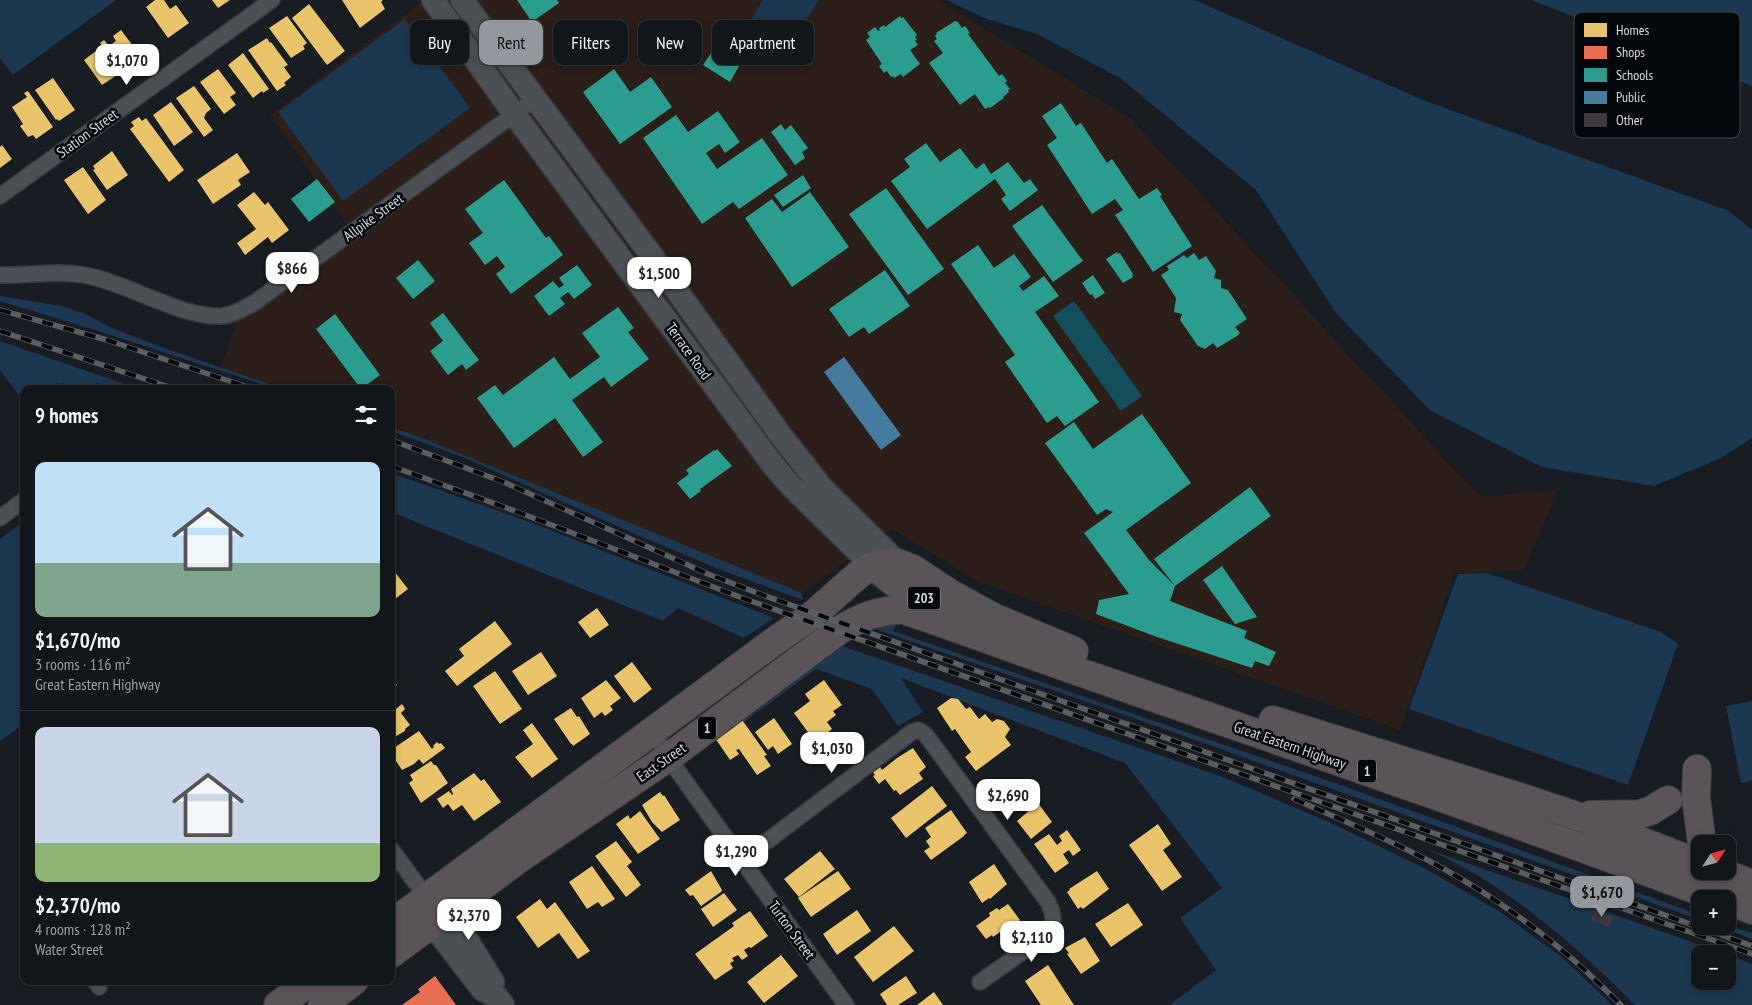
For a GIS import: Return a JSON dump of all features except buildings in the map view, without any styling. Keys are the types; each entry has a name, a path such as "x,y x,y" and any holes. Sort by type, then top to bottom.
{"highway":[{"name":"203","path":"885,564 899,586 954,612 970,633"},
{"name":"East Street","path":"395,950 436,911 652,732 814,614 855,577 885,564"},
{"name":"Great Eastern Highway","path":"885,564 913,569 951,594 987,614 1056,644 1204,699 1574,815 1691,860"},
{"name":"East Street","path":"395,923 436,911 520,858 669,756 838,631 863,616 879,612 904,610 970,633"},
{"name":"Great Eastern Highway","path":"970,633 1100,680 1358,768 1697,890"},
{"path":"1697,769 1696,798 1701,835"},
{"path":"1574,815 1640,814 1650,811 1668,800"},
{"path":"1736,878 1752,884"},
{"path":"1736,904 1752,910"},
{"path":"278,1005 306,985"},
{"path":"322,1005 349,985"}],"street":[{"name":"Station Street","path":"0,196 272,0"},
{"name":"Terrace Road","path":"433,0 515,115 773,465 792,487 885,564"},
{"name":"Terrace Road","path":"462,0 649,252 782,438 885,564"},
{"name":"Allpike Street","path":"0,275 80,274 95,277 184,309 208,315 224,316 238,312 262,297 535,99"},
{"path":"0,518 20,503"},
{"path":"742,860 912,732 919,730 926,735 1048,902 1053,912 1054,921 1045,936 980,982"},
{"name":"Turton Street","path":"652,732 846,1005"},
{"path":"395,855 436,911 494,983 500,1001"}],"shaded area":[{"path":"0,0 116,0 13,75 0,58"},
{"path":"424,0 938,0 1131,119 1480,497 1558,490 1524,570 1454,573 1400,730 979,582 892,529 802,593 395,428 395,385 273,385 221,367 240,313 351,231 270,115"},
{"path":"763,0 819,0 807,20 751,20"},
{"path":"946,0 1195,0 1423,100 1729,211 1752,230 1752,438 1721,458 1654,486 1542,467 1431,411 1336,313 1256,190 1120,78 1037,34 987,19"},
{"path":"1531,0 1752,0 1752,86 1740,81 1740,12 1574,12 1574,17"},
{"path":"405,19 410,26 410,65 439,65 470,108 343,201 278,112"},
{"path":"0,296 61,306 83,313 112,328 156,345 272,385 265,385 0,301"},
{"path":"1074,301 1142,396 1121,411 1053,316"},
{"path":"0,341 127,385 62,385 57,383 54,385 20,385 20,397 0,370"},
{"path":"395,428 802,593 803,600 721,570 635,534 465,458 395,432"},
{"path":"395,474 527,521 774,618 744,638 678,608 663,621 395,514"},
{"path":"20,524 20,727 0,741 0,539"},
{"path":"1487,573 1661,632 1678,644 1628,785 1409,709 1458,574"},
{"path":"896,624 893,631 1335,783 1691,912 1691,917 1139,720 872,628"},
{"path":"836,644 1223,777 1331,823 1426,869 1500,912 1562,957 1612,1005 1169,1005 1216,970 1180,918 1222,888 1125,763 901,678 923,712 898,726 872,689 816,669 744,722 740,717"},
{"path":"1752,701 1752,781 1741,783 1726,706"},
{"path":"1427,849 1700,945 1691,945 1691,990 1736,990 1736,957 1752,964 1752,1005 1635,1005 1581,953 1543,921 1503,892 1461,866"},
{"path":"1736,928 1752,933 1752,939 1736,933"}],"railway":[{"path":"0,310 107,340 241,385"},
{"path":"0,331 163,385"},
{"path":"395,441 506,483 708,574 760,594 1752,946"},
{"path":"395,467 745,599 1752,954"},
{"path":"1294,799 1421,857 1497,901 1566,954 1621,1005"}]}
